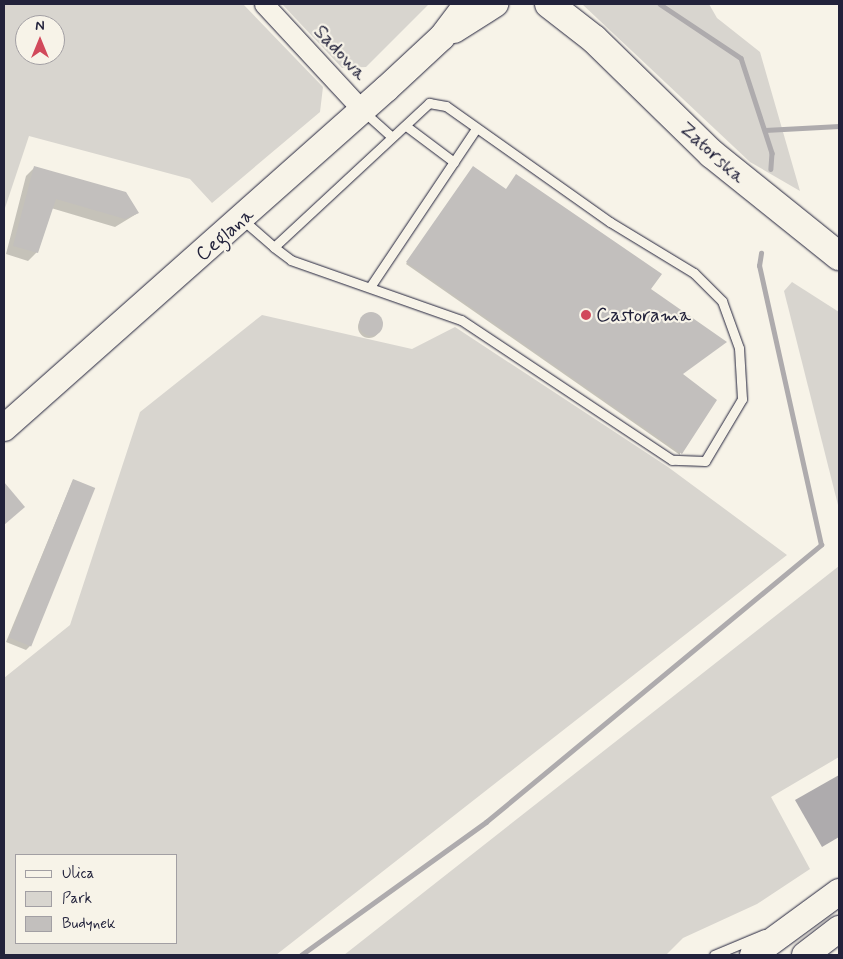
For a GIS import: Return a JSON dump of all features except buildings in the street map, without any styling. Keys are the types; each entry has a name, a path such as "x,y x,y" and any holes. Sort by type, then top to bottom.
{"main road":[{"name":"Zatorska","path":"549,4 594,39 712,154 839,256"},
{"name":"Zatorska","path":"574,4 594,39"}],"street":[{"name":"Sadowa","path":"264,4 363,111"},
{"name":"Ceglana","path":"4,428 244,220 442,37 467,4"},
{"name":"Ceglana","path":"442,37 495,4"},
{"path":"753,955 795,922 839,892"}],"lane":[{"path":"244,220 274,247 291,260 461,320 672,460 705,461 742,399 739,348 722,301 694,274 476,130 446,106 429,103 406,126 391,136 274,247"},
{"path":"363,111 391,136"},
{"path":"406,126 454,162"},
{"path":"370,287 476,130"},
{"path":"714,955 795,922"}],"green space":[{"path":"4,4 243,4 323,87 320,112 212,203 190,179 29,136 4,211"},
{"path":"282,4 429,4 366,67 342,68"},
{"path":"582,4 709,4 717,18 760,52 800,191 750,162"},
{"path":"792,282 839,312 839,509 784,291"},
{"path":"262,315 412,349 455,327 668,467 787,555 276,955 4,955 4,678 70,625 140,412"},
{"path":"839,566 839,757 771,797 810,869 757,904 683,938 666,955 344,955"}],"shaded area":[{"path":"839,775 839,837 822,847 795,800"}],"waterway":[{"path":"660,4 741,58 772,153 771,169"},
{"path":"765,130 839,126"},
{"path":"301,955 486,822 821,545 759,266 761,253"}],"place":[{"name":"Castorama","path":"586,315"}]}
